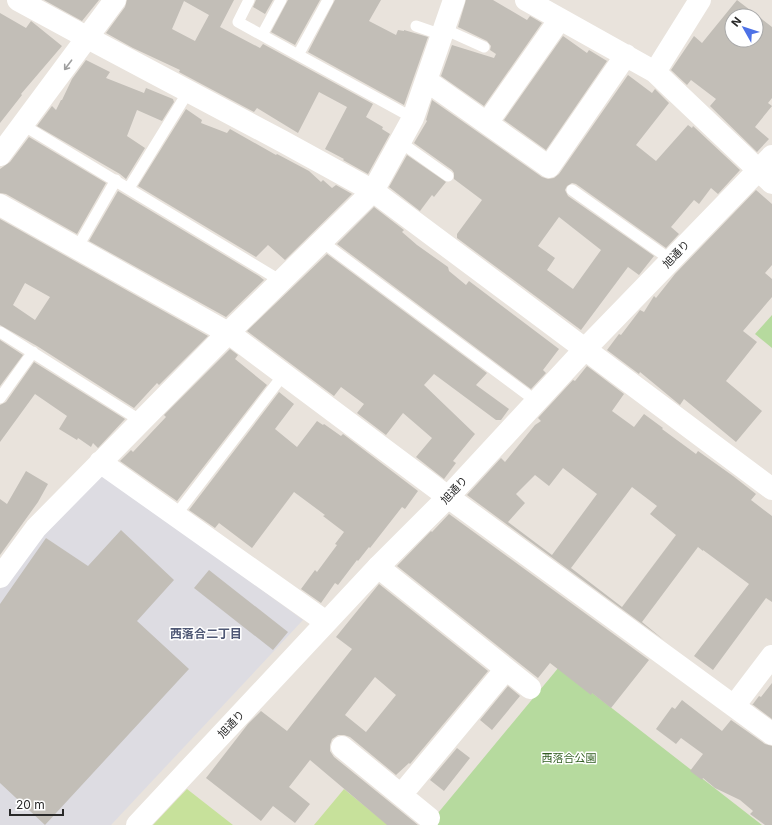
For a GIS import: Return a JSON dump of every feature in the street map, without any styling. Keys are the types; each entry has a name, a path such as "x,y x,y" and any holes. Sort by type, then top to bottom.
{"street":[{"path":"20,0 373,191 772,489"},
{"path":"0,155 116,0"},
{"path":"0,577 36,528 228,333 373,191 413,118 454,0"},
{"path":"526,0 655,72 768,169"},
{"path":"655,72 700,0"},
{"path":"487,123 560,19"},
{"path":"427,81 549,167 626,55"},
{"name":"旭通り","path":"137,825 378,566 448,497 585,349 671,260 768,169"},
{"path":"0,205 228,333 448,497 772,734"},
{"path":"100,462 326,622"},
{"path":"378,566 530,688"},
{"path":"734,706 772,656"},
{"path":"401,796 506,669"},
{"path":"342,747 429,818"}],"lane":[{"path":"249,0 238,22 413,118"},
{"path":"262,35 281,0"},
{"path":"298,55 328,0"},
{"path":"416,26 443,32 484,47"},
{"path":"129,188 188,92"},
{"path":"23,125 281,281"},
{"path":"400,142 448,176"},
{"path":"77,248 116,180"},
{"path":"572,190 671,260"},
{"path":"321,241 536,401"},
{"path":"0,332 141,421"},
{"path":"0,398 33,352"},
{"path":"176,516 284,374"}],"shaded area":[{"path":"102,473 303,620 111,825 0,825 0,589 39,536"}],"green space":[{"path":"772,315 772,348 755,334"},
{"name":"西落合公園","path":"559,667 762,825 428,825"},
{"path":"187,789 233,825 153,825"},
{"path":"344,789 388,825 314,825"}],"building":[{"path":"44,0 99,0 82,21"},
{"path":"127,0 234,0 220,27 260,48 263,44 373,104 366,117 383,127 382,129 390,134 368,174 325,149 347,107 319,92 298,133 257,108 254,112 179,72 180,70 133,48 106,33 125,7","holes":["184,1 209,15 195,41 172,29"]},
{"path":"256,0 273,0 265,14 253,7"},
{"path":"288,0 320,0 295,45 271,32"},
{"path":"335,0 381,0 369,21 396,35 398,30 404,30 428,37 404,105 308,52"},
{"path":"466,0 493,0 527,20 530,16 542,23 484,106 441,76 452,45 494,58 496,54 490,50 491,46 487,41 458,27"},
{"path":"737,0 747,8 730,8"},
{"path":"0,13 26,28 31,21 62,46 21,94 22,95 0,123"},
{"path":"724,16 724,48 764,48 764,21 772,27 772,98 768,103 772,106 755,127 769,139 757,152 710,106 716,99 691,80 687,85 671,70 694,36 702,43"},
{"path":"563,36 587,53 589,50 607,61 546,150 504,120"},
{"path":"86,60 110,72 106,78 144,93 146,88 173,99 174,102 162,121 137,110 127,136 145,148 126,179 120,174 37,126 52,106 56,110 72,79"},
{"path":"628,75 652,93 655,89 669,103 636,145 656,161 688,125 692,128 693,126 740,170 718,194 711,188 699,204 694,200 671,227 679,234 666,248 576,184 572,183 567,186 565,190 568,196 654,256 639,275 628,267 581,330 457,238 457,234 482,200 454,179 454,173 452,170 414,143 427,121 426,120 432,100 542,177 548,179 554,178 559,174","holes":["559,217 601,250 573,289 547,270 555,258 538,246"]},
{"path":"186,109 202,120 201,123 227,133 230,129 276,155 277,154 309,171 321,182 323,180 332,188 336,185 352,194 285,260 268,245 256,257 138,186"},
{"path":"29,137 106,183 77,234 6,194 0,193 0,169 10,162"},
{"path":"407,155 446,182 434,197 432,195 420,211 389,187"},
{"path":"756,190 772,204 772,265 765,273 772,279 772,297 743,331 757,342 726,381 762,411 736,442 684,399 680,405 640,372 639,374 607,350 619,334 621,335 640,310 644,312 654,296 656,298 675,274"},
{"path":"118,191 264,280 226,317 89,241"},
{"path":"374,207 404,230 402,232 417,245 448,267 449,271 466,285 469,281 559,349 543,370 546,373 531,389 337,244"},
{"path":"0,219 208,336 159,385 157,383 134,408 37,346 0,325","holes":["25,283 50,297 35,320 13,305"]},
{"path":"327,254 487,373 476,385 509,409 501,420 496,420 434,374 424,385 475,434 453,461 456,463 444,479 416,457 432,438 403,413 386,435 357,413 364,404 341,387 334,396 247,331"},
{"path":"0,340 23,355 0,386"},
{"path":"230,349 238,355 235,359 267,385 177,501 120,461 131,450 133,452 166,417 164,415"},
{"path":"34,362 125,419 98,448 93,443 91,447 78,438 77,440 59,429 67,416 35,394 0,442 0,405 6,402"},
{"path":"587,366 624,394 612,411 634,427 644,414 696,454 698,451 756,494 751,500 772,516 772,602 766,598 713,670 694,656 749,584 703,550 698,547 642,622 664,640 467,495 501,458 505,462 535,425 541,421 538,418 573,380 575,381","holes":["563,468 597,494 552,555 508,522 525,503 516,494 535,475 549,486","632,487 657,506 650,514 676,535 622,607 571,568"]},
{"path":"279,392 294,404 275,429 297,447 317,421 341,436 343,434 418,491 405,509 402,507 370,548 369,547 358,561 357,560 338,585 335,583 321,603 301,589 315,570 317,572 337,545 335,544 344,532 323,516 325,515 294,492 252,548 219,523 215,528 189,510"},
{"path":"26,471 48,484 38,502 0,555 0,499 7,504"},
{"path":"449,514 649,660 611,708 592,693 591,695 550,663 538,678 397,566"},
{"path":"121,530 174,580 137,621 189,669 45,825 0,783 0,604 46,538 88,566"},
{"path":"209,570 288,632 273,650 194,588"},
{"path":"379,584 488,671 410,764 409,763 396,775 350,737 338,735 332,739 330,751 334,757 418,825 387,825 310,760 289,787 310,804 295,823 273,806 261,821 206,778 248,724 261,711 287,731 352,649 336,637","holes":["375,677 396,695 366,732 345,715"]},
{"path":"772,683 772,719 752,704 759,696 761,697"},
{"path":"508,686 520,696 492,730 480,720"},
{"path":"682,700 722,731 731,720 765,744 772,746 772,825 765,825 750,814 753,811 740,800 715,788 703,778 702,780 690,771 703,754 681,738 676,744 656,729 672,707 675,709"},
{"path":"457,748 470,758 444,791 430,780"}],"district":[{"name":"西落合二丁目","path":"206,633"}]}
